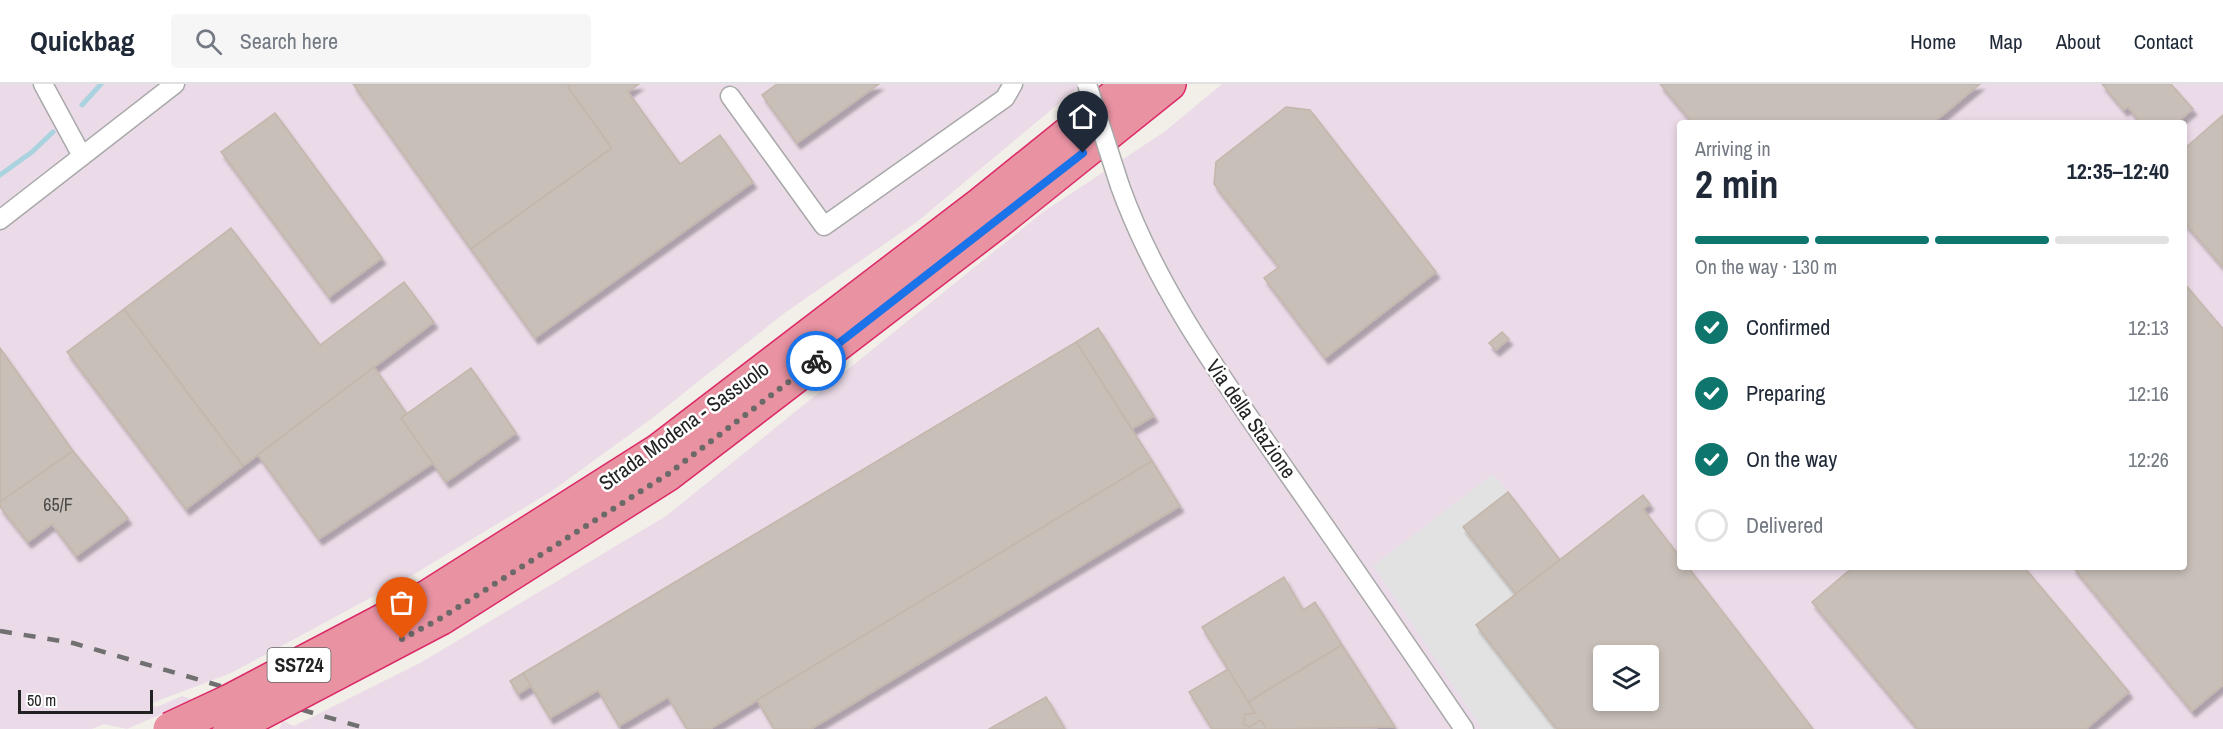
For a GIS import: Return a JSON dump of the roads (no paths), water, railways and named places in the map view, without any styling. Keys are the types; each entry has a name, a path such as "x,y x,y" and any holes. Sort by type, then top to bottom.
{"highway":[{"name":"Strada Modena - Sassuolo","path":"170,729 433,608 658,451 981,204 1130,84"},
{"name":"Strada Modena - Sassuolo","path":"230,729 433,608 668,474 997,222 1168,84"}],"street":[{"path":"43,84 82,156"},
{"path":"0,220 176,84"},
{"path":"730,96 824,226 1005,98 1013,84"},
{"name":"Via della Stazione","path":"1087,84 1129,211 1172,298 1215,368 1464,729"}],"waterway":[{"path":"82,105 101,84"},
{"path":"0,175 32,152 53,132"}],"railway":[{"path":"0,631 73,643 368,729"}]}
